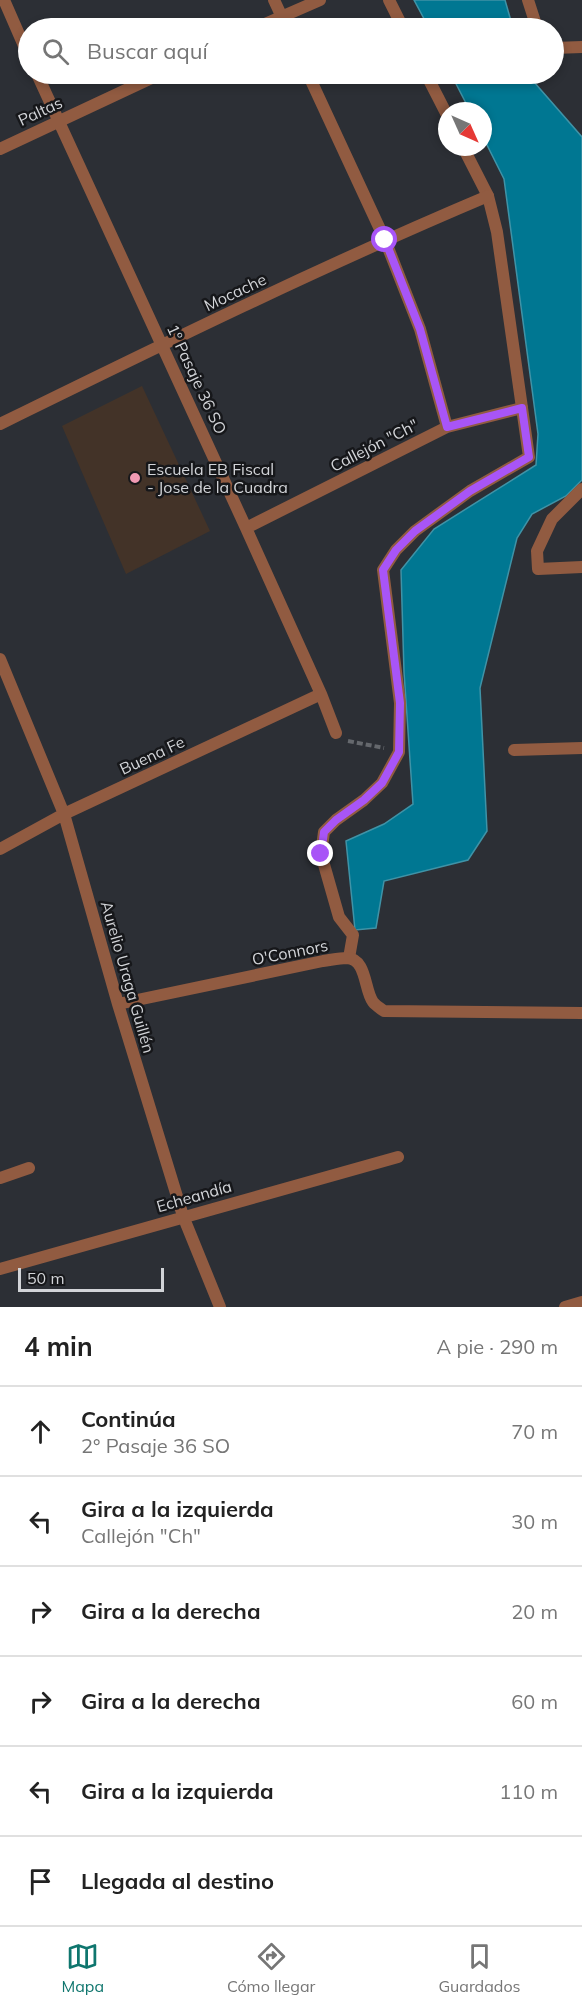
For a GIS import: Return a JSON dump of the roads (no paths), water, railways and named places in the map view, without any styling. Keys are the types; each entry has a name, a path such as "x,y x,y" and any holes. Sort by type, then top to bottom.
{"street":[{"path":"4,0 18,32"},
{"path":"274,0 282,18"},
{"path":"292,18 320,0"},
{"path":"388,0 398,18"},
{"path":"528,0 534,18"},
{"path":"564,48 582,47"},
{"name":"1º Pasaje 36 SO","path":"41,84 246,528 321,694 336,734"},
{"name":"Paltas","path":"0,149 138,84"},
{"path":"313,84 385,240 420,329 447,427"},
{"path":"431,84 440,102"},
{"path":"349,958 353,935 339,917 321,854 324,832 382,783 399,752 400,703 383,570 396,550 415,531 470,491 529,457 497,232 488,196 468,156"},
{"name":"Mocache","path":"0,424 162,344 385,240 488,196"},
{"name":"Callejón \"Ch\"","path":"246,528 447,427 522,408"},
{"path":"582,489 552,519 537,551 538,569 582,567"},
{"name":"Aurelio Uraga Guillén","path":"0,659 64,814 118,1004 183,1216 219,1307"},
{"name":"Buena Fe","path":"0,849 64,814 321,694"},
{"path":"514,750 582,748"},
{"name":"O'Connors","path":"118,1004 323,961 349,958 356,961 361,968 374,1005 384,1011 582,1013"},
{"name":"Echeandía","path":"0,1269 398,1157"},
{"path":"0,1178 29,1168"},
{"path":"565,1307 582,1302"}],"water":[{"path":"414,0 505,0 510,18 424,18"},
{"path":"456,84 536,84 582,137 582,480 566,496 532,514 517,538 480,688 487,831 468,860 384,881 376,928 355,930 346,841 384,824 413,804 404,672 401,570 434,529 536,465 538,434 504,179 492,155 492,102 465,102"}],"place":[{"name":"Escuela EB Fiscal - Jose de la Cuadra","path":"135,478"}]}
